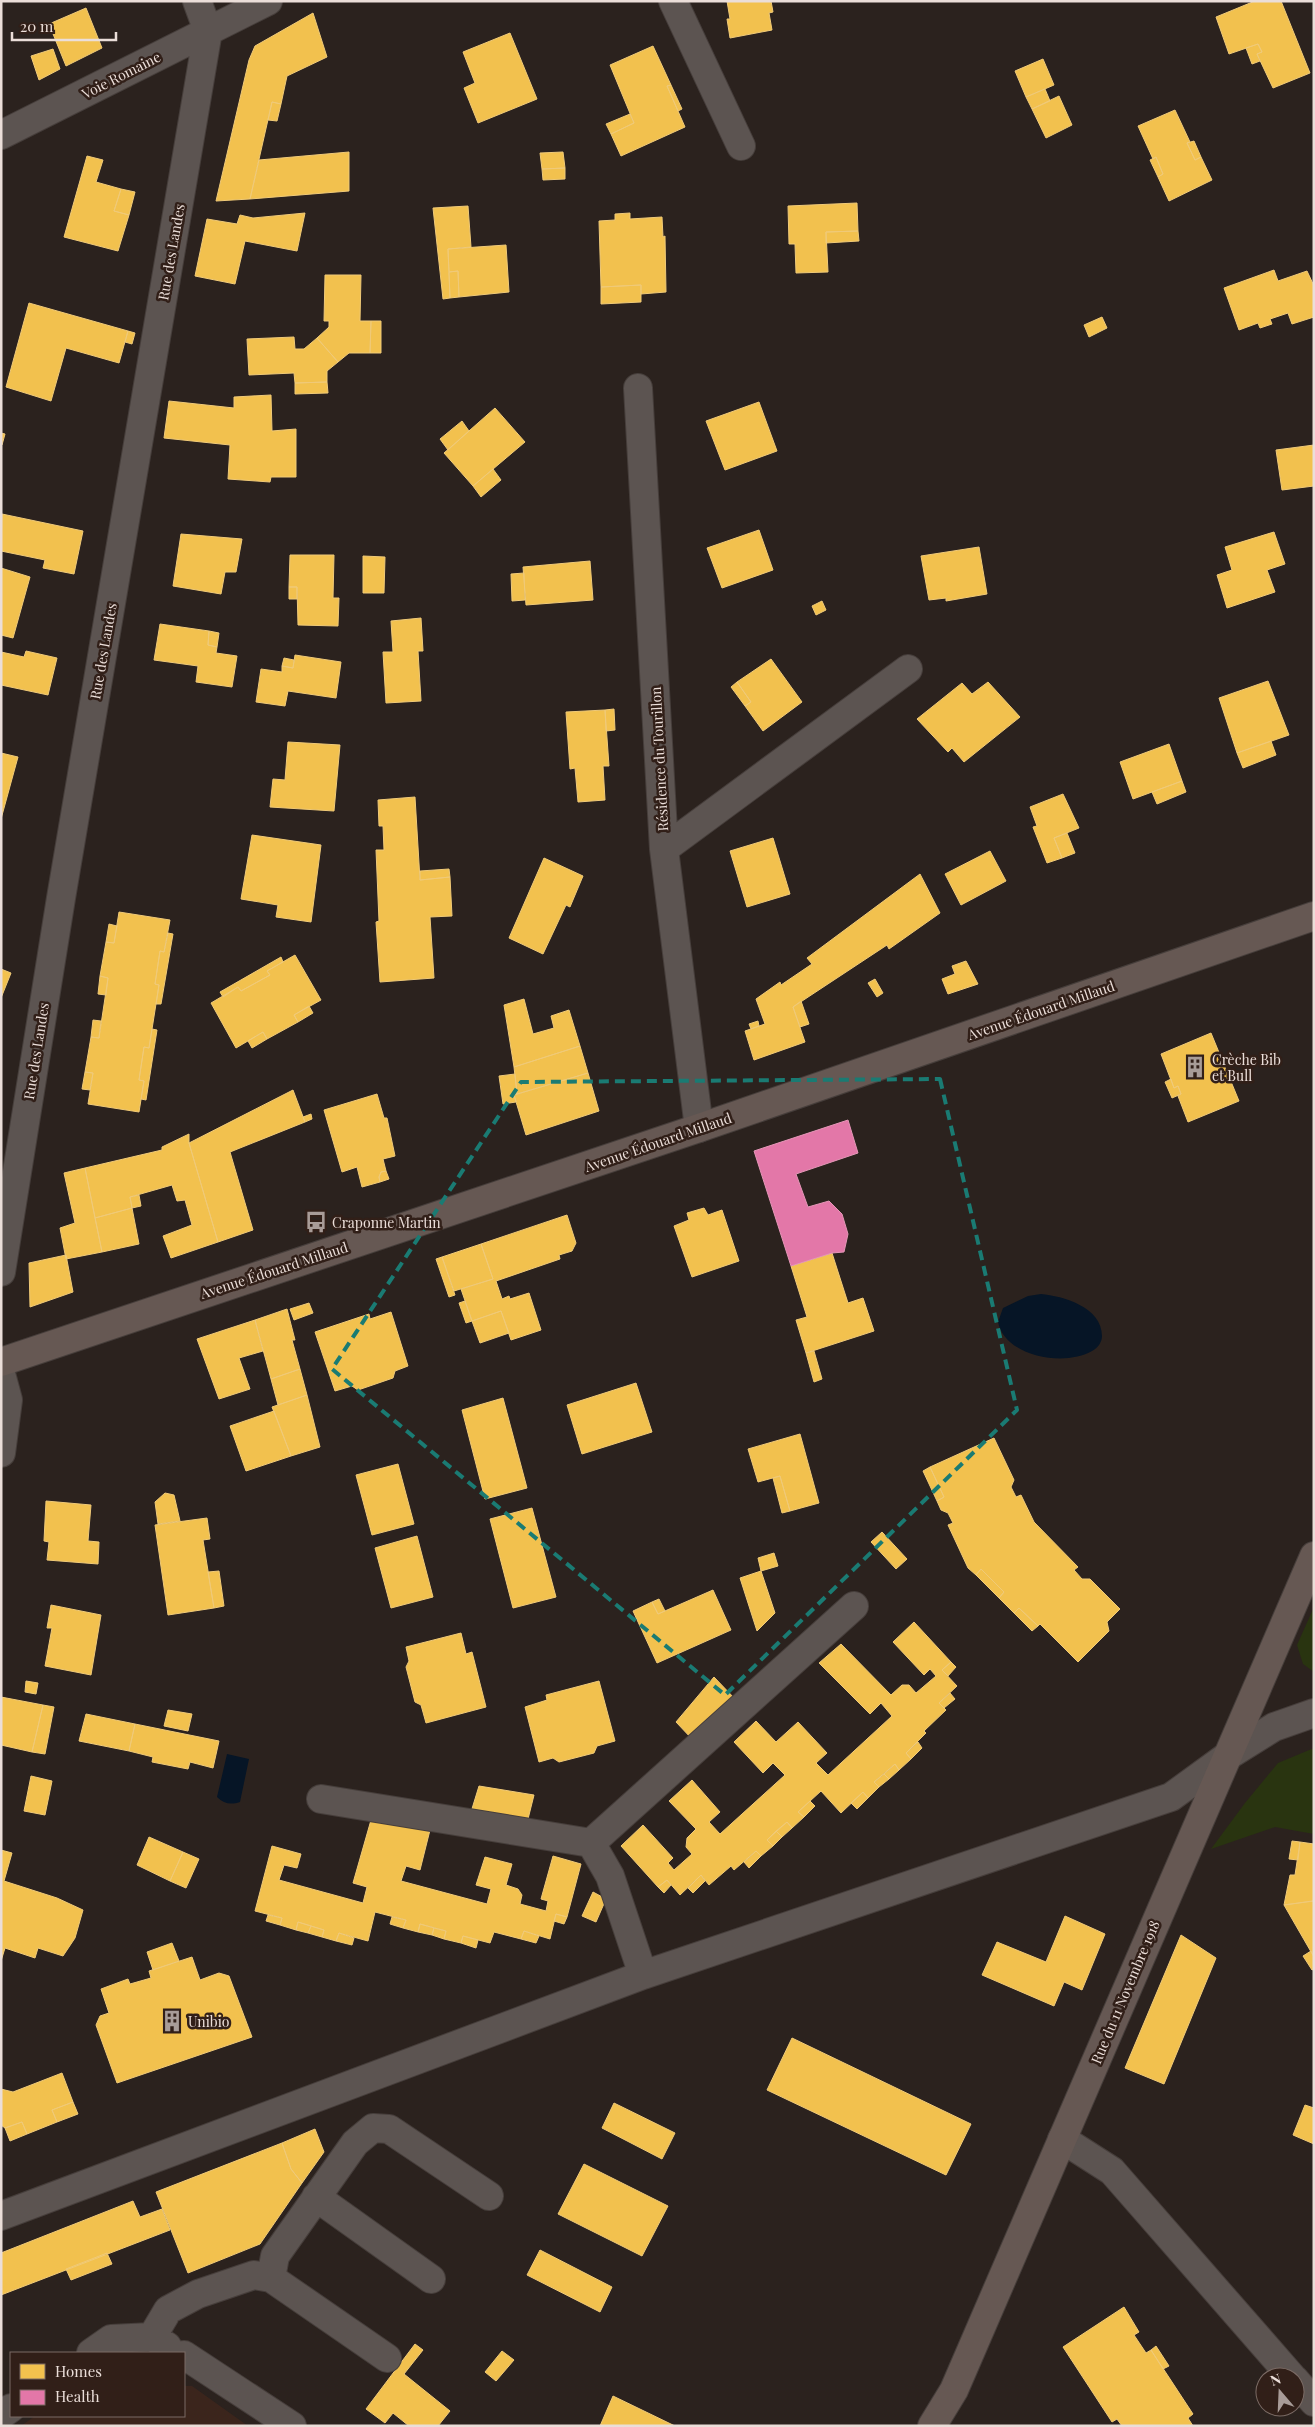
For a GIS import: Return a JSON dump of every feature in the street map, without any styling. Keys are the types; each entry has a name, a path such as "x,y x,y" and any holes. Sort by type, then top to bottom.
{"main road":[{"name":"Avenue Édouard Millaud","path":"1,1362 699,1128 1314,916"},
{"name":"Rue du 11 Novembre 1918","path":"932,2426 954,2390 1314,1556"}],"street":[{"path":"197,1 208,31"},
{"name":"Voie Romaine","path":"1,135 268,1"},
{"path":"673,1 741,146"},
{"name":"Rue des Landes","path":"1,1272 61,898 208,31"},
{"name":"Résidence du Tourillon","path":"638,388 664,849 699,1128"},
{"path":"664,849 908,669"},
{"path":"1,1374 8,1400 1,1454"},
{"path":"591,1842 854,1606"},
{"path":"1,2216 644,1974 1170,1797 1226,1757 1274,1727 1314,1713"},
{"path":"321,1799 591,1842"},
{"path":"591,1842 610,1876 644,1974"},
{"path":"271,2278 275,2256 355,2142 373,2128 389,2129 489,2196"},
{"path":"1062,2139 1112,2172 1283,2367"},
{"path":"316,2198 431,2279"},
{"path":"152,2337 168,2310 198,2294 254,2275 271,2278 387,2358"},
{"path":"92,2352 112,2339 152,2337 178,2352"},
{"path":"185,2356 292,2426"},
{"path":"1305,2392 1314,2402"}],"highlighted area":[{"path":"940,1079 1017,1410 725,1695 332,1369 521,1082"}],"shaded area":[{"path":"185,2386 192,2386 248,2426 21,2426 34,2417 185,2417"}],"green space":[{"path":"1314,1607 1314,1672 1303,1664 1297,1645"},
{"path":"1314,1748 1314,1834 1275,1827 1211,1849 1278,1763"}],"water":[{"path":"1041,1294 1060,1297 1080,1305 1096,1317 1102,1336 1098,1347 1080,1356 1052,1358 1038,1356 1012,1344 1003,1334 998,1322 1003,1308 1028,1296"},
{"path":"227,1754 249,1759 240,1802 228,1803 217,1797"}],"building: Homes":[{"path":"727,1 771,1 773,12 769,13 772,30 730,38 727,19 730,19"},
{"path":"1255,1 1281,1 1310,73 1273,88 1257,54 1262,52 1258,44 1229,54 1216,17"},
{"path":"86,8 102,48 66,66 49,24"},
{"path":"313,13 327,57 287,76 281,104 272,102 250,199 216,201 249,60 255,46"},
{"path":"510,33 537,99 478,123 464,88 475,83 463,52"},
{"path":"1258,44 1262,52 1257,54 1260,61 1252,64 1246,48"},
{"path":"653,46 671,85 667,86 685,127 621,156 611,134 634,123 610,65"},
{"path":"53,49 60,69 39,80 31,56"},
{"path":"1043,59 1054,85 1026,97 1015,71"},
{"path":"671,85 682,109 678,111 667,86"},
{"path":"1045,89 1050,101 1032,109 1026,97"},
{"path":"1059,96 1072,125 1046,138 1032,109"},
{"path":"272,102 281,104 277,121 268,120"},
{"path":"1175,110 1190,142 1187,143 1195,160 1201,157 1212,180 1169,201 1158,177 1163,174 1156,157 1153,159 1138,126"},
{"path":"630,114 634,123 611,134 606,124"},
{"path":"1194,141 1201,157 1195,160 1187,143"},
{"path":"349,152 349,191 250,199 259,160"},
{"path":"563,152 565,168 542,169 540,153"},
{"path":"87,156 103,160 96,182 121,189 114,211 129,215 118,251 64,237"},
{"path":"1156,157 1163,174 1158,177 1150,160"},
{"path":"565,168 565,179 543,180 542,169"},
{"path":"121,189 135,192 129,215 114,211"},
{"path":"857,203 858,231 826,232 828,272 796,273 795,244 789,244 788,206"},
{"path":"468,206 471,247 448,249 450,298 443,299 433,208"},
{"path":"305,213 297,251 245,241 235,284 195,276 207,219 237,224 240,215 253,218"},
{"path":"630,213 630,219 662,217 663,237 665,236 666,292 641,294 641,285 601,287 599,221 615,220 615,214"},
{"path":"858,231 859,241 826,243 826,232"},
{"path":"506,245 509,292 459,297 458,271 449,272 448,249"},
{"path":"1274,270 1278,281 1307,271 1314,286 1314,317 1292,324 1288,313 1270,319 1272,324 1260,328 1258,323 1239,330 1224,288"},
{"path":"458,271 459,297 450,298 449,272"},
{"path":"325,275 361,275 360,321 371,321 370,353 349,353 338,362 317,338 329,327 329,321 324,321"},
{"path":"641,285 641,302 601,304 601,287"},
{"path":"29,303 128,331 119,363 66,348 51,401 6,387"},
{"path":"1102,317 1107,328 1089,337 1084,325"},
{"path":"371,321 381,321 381,353 370,353"},
{"path":"128,331 135,333 132,344 125,342"},
{"path":"294,337 295,349 304,349 317,338 338,362 327,371 327,382 295,383 294,373 249,375 247,339"},
{"path":"327,382 328,393 295,394 295,383"},
{"path":"271,395 272,431 296,429 296,477 271,477 270,482 228,479 230,445 164,438 169,401 234,408 234,397"},
{"path":"759,402 777,451 725,470 706,421"},
{"path":"495,408 525,442 473,486 444,453"},
{"path":"462,421 469,431 448,450 440,439"},
{"path":"1,433 5,434 2,445 1,445"},
{"path":"1314,445 1314,486 1282,490 1276,450"},
{"path":"493,469 501,480 481,497 473,486"},
{"path":"2,514 83,531 74,574 43,568 45,560 1,551"},
{"path":"759,530 773,570 722,588 707,548"},
{"path":"1274,532 1285,564 1267,570 1275,592 1227,608 1217,575 1232,570 1225,547"},
{"path":"181,534 242,539 236,572 225,572 221,594 173,586"},
{"path":"979,547 987,594 946,601 946,598 929,600 921,556"},
{"path":"290,555 334,555 333,598 339,598 338,626 298,625 297,587 289,587"},
{"path":"363,556 385,557 384,593 363,593"},
{"path":"590,561 593,600 526,605 523,567"},
{"path":"1,568 30,577 13,638 1,635"},
{"path":"524,573 525,600 512,601 511,574"},
{"path":"289,587 297,587 297,599 289,599"},
{"path":"822,601 826,610 816,615 812,606"},
{"path":"421,618 423,651 418,651 421,701 386,703 383,652 393,652 391,621"},
{"path":"160,624 209,631 208,645 217,647 216,653 237,656 232,687 196,682 198,666 154,660"},
{"path":"209,631 219,633 217,647 208,645"},
{"path":"26,651 57,658 48,695 1,685 1,652 24,657"},
{"path":"295,655 341,662 336,698 288,691 285,706 256,702 261,669 282,672 282,666 293,668"},
{"path":"284,658 294,660 293,668 282,666"},
{"path":"771,659 802,702 763,731 745,706 751,702 737,682"},
{"path":"1268,681 1289,735 1237,753 1219,698"},
{"path":"737,682 751,702 745,706 731,687"},
{"path":"988,682 1020,717 964,762 952,748 948,752 917,719 962,683 972,694"},
{"path":"614,709 615,730 606,731 605,710"},
{"path":"605,710 609,766 603,766 605,800 578,802 575,768 570,769 566,712"},
{"path":"1271,741 1276,755 1243,768 1237,753"},
{"path":"288,742 340,745 334,811 270,807 273,779 285,780"},
{"path":"1169,744 1182,781 1133,799 1120,762"},
{"path":"1,753 18,757 1,819"},
{"path":"1182,781 1186,792 1157,804 1152,792"},
{"path":"1063,794 1079,828 1054,838 1062,858 1047,863 1033,827 1037,826 1030,807"},
{"path":"415,797 420,880 450,877 452,916 430,917 434,978 380,982 376,922 379,921 376,850 384,850 383,826 379,826 378,800"},
{"path":"1067,833 1075,853 1062,858 1054,838"},
{"path":"252,835 321,845 311,922 276,917 278,905 241,899"},
{"path":"773,838 790,894 747,907 730,851"},
{"path":"990,851 1006,881 961,905 945,874"},
{"path":"544,858 583,876 570,907 566,905 543,954 509,938"},
{"path":"449,869 450,877 420,880 420,871"},
{"path":"920,874 940,913 889,949 887,945 793,1007 805,1042 754,1060 745,1031 765,1024 756,999 780,982 781,985 812,964 807,958"},
{"path":"119,912 170,920 164,952 160,951 155,984 159,985 149,1048 144,1047 139,1080 144,1081 139,1112 88,1104 93,1073 85,1072 91,1037 99,1038 108,978 100,976 106,942 114,943"},
{"path":"109,924 117,926 114,943 106,942"},
{"path":"168,933 173,934 161,1004 156,1004 159,985 155,984 160,951 164,952"},
{"path":"295,955 321,1000 294,1015 298,1022 267,1039 263,1032 236,1048 211,1003 238,987 241,991 270,975 267,971"},
{"path":"281,957 283,962 267,971 270,975 241,991 238,987 223,997 220,992"},
{"path":"966,961 978,984 948,994 942,979 955,974 952,966"},
{"path":"1,969 11,973 1,998"},
{"path":"100,976 108,978 106,995 98,994"},
{"path":"875,979 883,993 877,997 868,983"},
{"path":"524,999 533,1034 554,1028 551,1016 569,1010 580,1046 514,1067 504,1005"},
{"path":"801,1001 809,1024 800,1027 793,1007"},
{"path":"309,1006 313,1013 298,1022 294,1015"},
{"path":"93,1020 101,1021 99,1038 91,1037"},
{"path":"758,1021 759,1026 751,1029 749,1024"},
{"path":"152,1029 157,1030 146,1100 141,1099 144,1081 139,1080 144,1047 149,1048"},
{"path":"263,1032 267,1039 252,1048 248,1041"},
{"name":"Crèche Bib et Bull","path":"1211,1033 1239,1101 1188,1122 1178,1096 1181,1094 1178,1086 1174,1088 1161,1054"},
{"path":"580,1046 588,1073 517,1094 514,1067"},
{"path":"85,1072 93,1073 90,1090 82,1089"},
{"path":"588,1073 599,1111 526,1135 514,1095"},
{"path":"515,1074 517,1094 514,1095 516,1102 503,1104 499,1076"},
{"path":"1171,1079 1174,1088 1178,1086 1181,1094 1172,1098 1165,1082"},
{"path":"293,1090 305,1122 230,1152 253,1230 218,1242 189,1143"},
{"path":"377,1094 384,1118 387,1118 395,1156 383,1159 386,1171 381,1172 380,1182 362,1187 357,1167 342,1172 324,1110"},
{"path":"311,1114 312,1119 305,1122 303,1117"},
{"path":"189,1134 189,1143 218,1242 171,1258 163,1236 192,1225 185,1200 177,1201 172,1185 130,1197 132,1208 95,1218 85,1168 162,1150 162,1147"},
{"path":"85,1168 102,1252 66,1259 60,1228 75,1223 64,1173"},
{"path":"386,1171 389,1179 380,1182 381,1172"},
{"path":"139,1195 141,1206 132,1208 130,1197"},
{"path":"132,1208 139,1244 102,1252 95,1218"},
{"path":"704,1208 708,1215 722,1210 739,1261 692,1277 674,1226 689,1220 687,1213"},
{"path":"567,1215 576,1243 572,1251 559,1255 560,1259 496,1281 502,1299 509,1296 510,1299 529,1293 541,1330 511,1340 501,1311 472,1321 461,1289 493,1279 481,1244"},
{"path":"481,1244 493,1279 454,1291 442,1257"},
{"path":"832,1253 848,1303 863,1298 874,1331 806,1353 796,1320 807,1317 791,1266"},
{"path":"66,1255 73,1292 30,1307 29,1263"},
{"path":"442,1257 455,1295 449,1297 436,1259"},
{"path":"465,1301 472,1321 466,1323 459,1303"},
{"path":"309,1303 313,1313 294,1320 290,1309"},
{"path":"287,1309 295,1340 292,1340 300,1369 271,1379 255,1320"},
{"path":"501,1311 509,1333 480,1343 472,1321"},
{"path":"391,1312 408,1366 395,1371 393,1378 358,1390 352,1386 335,1391 315,1332 369,1314 370,1319"},
{"path":"255,1320 263,1351 239,1358 250,1389 219,1399 197,1339"},
{"path":"814,1351 822,1379 814,1382 806,1353"},
{"path":"300,1369 307,1395 278,1405 271,1379"},
{"path":"636,1383 652,1432 582,1454 567,1405"},
{"path":"307,1395 320,1447 291,1456 272,1407"},
{"path":"503,1398 527,1488 485,1499 462,1410"},
{"path":"274,1411 291,1456 246,1471 230,1426"},
{"path":"800,1434 819,1503 790,1511 780,1476 758,1482 748,1449"},
{"path":"994,1438 1014,1480 1011,1487 1016,1497 1021,1495 1034,1522 1078,1567 1074,1570 1082,1579 1090,1579 1120,1609 1107,1622 1109,1631 1078,1662 1040,1624 1038,1626 1019,1608 1014,1613 999,1598 1004,1592 981,1569 976,1575 968,1568 948,1525 953,1523 948,1513 941,1510 937,1501 944,1497 930,1467"},
{"path":"398,1464 414,1524 372,1535 356,1475"},
{"path":"930,1467 944,1497 937,1501 923,1471"},
{"path":"780,1476 790,1511 782,1513 773,1478"},
{"path":"165,1493 174,1495 180,1521 158,1524 155,1502"},
{"path":"46,1501 91,1505 88,1541 99,1542 98,1564 47,1560 49,1542 44,1541"},
{"path":"532,1508 556,1597 513,1608 490,1519"},
{"path":"207,1518 210,1539 203,1540 214,1608 168,1615 155,1525"},
{"path":"882,1532 907,1559 896,1569 871,1542"},
{"path":"417,1536 433,1597 391,1608 375,1548"},
{"path":"774,1553 778,1566 761,1571 758,1558"},
{"path":"981,1569 1004,1592 999,1598 976,1575"},
{"path":"219,1571 224,1606 214,1608 208,1572"},
{"path":"761,1571 775,1613 757,1631 740,1578"},
{"path":"713,1590 731,1630 657,1663 633,1611 652,1602 658,1614"},
{"path":"659,1599 665,1611 658,1614 652,1602"},
{"path":"51,1605 101,1615 91,1675 45,1666 52,1628 47,1628"},
{"path":"1019,1608 1038,1626 1032,1631 1014,1613"},
{"path":"914,1622 951,1662 942,1670 957,1686 939,1703 946,1710 924,1731 926,1733 906,1753 911,1759 899,1770 895,1764 874,1782 879,1787 868,1798 863,1792 841,1813 821,1791 798,1812 804,1817 792,1828 787,1822 767,1840 773,1846 761,1856 756,1851 734,1870 731,1866 709,1885 701,1875 680,1895 667,1880 658,1887 621,1846 643,1825 673,1858 668,1863 674,1870 692,1854 686,1847 687,1838 696,1829 669,1801 692,1780 720,1812 709,1822 720,1834 785,1775 773,1763 763,1773 734,1742 756,1721 776,1742 798,1722 827,1753 816,1763 828,1775 892,1716 881,1703 870,1714 819,1663 841,1644 891,1695 902,1685 909,1685 916,1693 936,1676 930,1669 924,1675 893,1642"},
{"path":"461,1633 466,1654 472,1652 486,1707 426,1723 421,1705 415,1702 406,1667 409,1661 406,1647"},
{"path":"951,1662 956,1667 948,1676 942,1670"},
{"path":"714,1677 736,1700 693,1740 676,1722"},
{"path":"26,1681 38,1683 36,1694 25,1692"},
{"path":"599,1681 615,1741 597,1746 594,1753 559,1762 553,1758 539,1762 525,1707 547,1700 546,1695"},
{"path":"950,1693 955,1699 944,1708 939,1703"},
{"path":"1,1697 43,1705 32,1752 1,1745"},
{"path":"43,1705 54,1707 45,1754 32,1752"},
{"path":"168,1710 192,1714 188,1731 164,1726"},
{"path":"86,1714 135,1724 129,1751 79,1741"},
{"path":"135,1724 219,1741 213,1768 190,1762 188,1769 152,1762 153,1757 129,1751"},
{"path":"918,1742 922,1748 911,1759 906,1753"},
{"path":"895,1764 899,1770 889,1779 884,1774"},
{"path":"884,1774 889,1779 879,1787 874,1782"},
{"path":"31,1776 52,1781 45,1815 24,1811"},
{"path":"479,1786 534,1795 526,1827 471,1812"},
{"path":"863,1792 868,1798 857,1809 851,1803"},
{"path":"810,1801 815,1806 804,1817 798,1812"},
{"path":"373,1813 430,1830 420,1870 406,1866 401,1881 487,1904 491,1889 476,1885 485,1857 512,1864 506,1885 518,1889 522,1895 520,1904 546,1911 548,1901 541,1899 553,1856 581,1864 567,1917 556,1914 550,1939 524,1931 521,1939 494,1932 490,1943 463,1936 461,1943 444,1939 446,1931 420,1924 418,1932 403,1928 406,1920 375,1912 368,1941 339,1933 336,1941 322,1937 324,1930 298,1922 296,1930 280,1925 282,1918 255,1911 272,1846 301,1854 297,1868 284,1865 279,1880 363,1903 367,1887 353,1883"},
{"path":"787,1822 792,1828 782,1837 776,1831"},
{"path":"776,1831 782,1837 773,1846 767,1840"},
{"path":"149,1837 183,1852 170,1881 137,1865"},
{"path":"1292,1841 1300,1842 1298,1860 1289,1859"},
{"path":"1300,1842 1314,1844 1314,1901 1284,1905 1290,1875 1295,1875"},
{"path":"1,1850 12,1853 4,1881 57,1898 83,1910 75,1938 63,1956 38,1948 35,1958 5,1948 1,1961"},
{"path":"756,1851 761,1856 749,1868 744,1862"},
{"path":"183,1852 199,1859 186,1888 170,1881"},
{"path":"701,1875 705,1881 693,1893 688,1888"},
{"path":"667,1880 671,1885 664,1893 658,1887"},
{"path":"593,1892 606,1899 596,1922 582,1916"},
{"path":"1314,1901 1314,1957 1284,1905"},
{"path":"556,1914 567,1917 564,1924 554,1921"},
{"path":"268,1915 282,1918 280,1925 266,1921"},
{"path":"1065,1916 1105,1934 1082,1990 1064,1982 1054,2006 982,1975 997,1942 1046,1962"},
{"path":"392,1917 406,1920 403,1928 390,1924"},
{"path":"298,1922 311,1926 308,1933 296,1930"},
{"path":"420,1924 434,1928 432,1935 418,1932"},
{"path":"311,1926 324,1930 322,1937 308,1933"},
{"path":"434,1928 446,1931 444,1939 432,1935"},
{"path":"524,1931 539,1936 536,1943 521,1939"},
{"path":"339,1933 354,1938 352,1945 336,1941"},
{"path":"1181,1935 1216,1958 1164,2084 1125,2068"},
{"path":"463,1936 478,1940 476,1948 461,1943"},
{"path":"172,1943 179,1961 153,1970 147,1952"},
{"path":"1311,1951 1314,1957 1314,1969 1312,1970 1303,1956"},
{"name":"Unibio","path":"192,1957 200,1980 219,1973 229,1976 252,2037 117,2083 96,2025 100,2016 109,2013 101,1989 128,1979 130,1984 151,1978 149,1971"},
{"path":"792,2038 971,2124 946,2175 767,2090"},
{"path":"62,2073 73,2102 52,2110 57,2122 27,2134 22,2122 5,2128 1,2125 1,2089 13,2092"},
{"path":"73,2102 78,2114 57,2122 52,2110"},
{"path":"614,2103 675,2133 662,2159 602,2128"},
{"path":"1305,2105 1314,2108 1314,2144 1293,2135"},
{"path":"22,2122 27,2134 10,2141 5,2128"},
{"path":"315,2129 324,2152 302,2183 291,2169 282,2143"},
{"path":"282,2143 291,2169 302,2183 260,2244 188,2273 156,2192"},
{"path":"584,2164 668,2206 642,2256 558,2214"},
{"path":"133,2201 140,2217 162,2209 170,2230 1,2295 1,2253"},
{"path":"540,2250 612,2287 600,2312 527,2275"},
{"path":"107,2253 112,2264 71,2280 66,2269"},
{"path":"1124,2307 1139,2332 1134,2335 1146,2353 1151,2350 1193,2414 1188,2418 1193,2426 1122,2426 1117,2419 1112,2422 1063,2347"},
{"path":"415,2344 423,2350 404,2374 450,2411 438,2426 409,2426 393,2413 385,2423 366,2409"},
{"path":"1156,2346 1169,2366 1163,2369 1151,2350"},
{"path":"502,2351 514,2360 496,2381 485,2372"},
{"path":"613,2396 675,2426 600,2426"}],"building: Health":[{"path":"848,1120 858,1153 796,1174 808,1207 829,1201 842,1214 848,1234 844,1252 832,1253 791,1266 754,1151"}],"place":[{"name":"Crèche Bib et Bull","path":"1195,1067"},
{"name":"Craponne Martin","path":"316,1222"},
{"name":"Unibio","path":"172,2021"}]}
